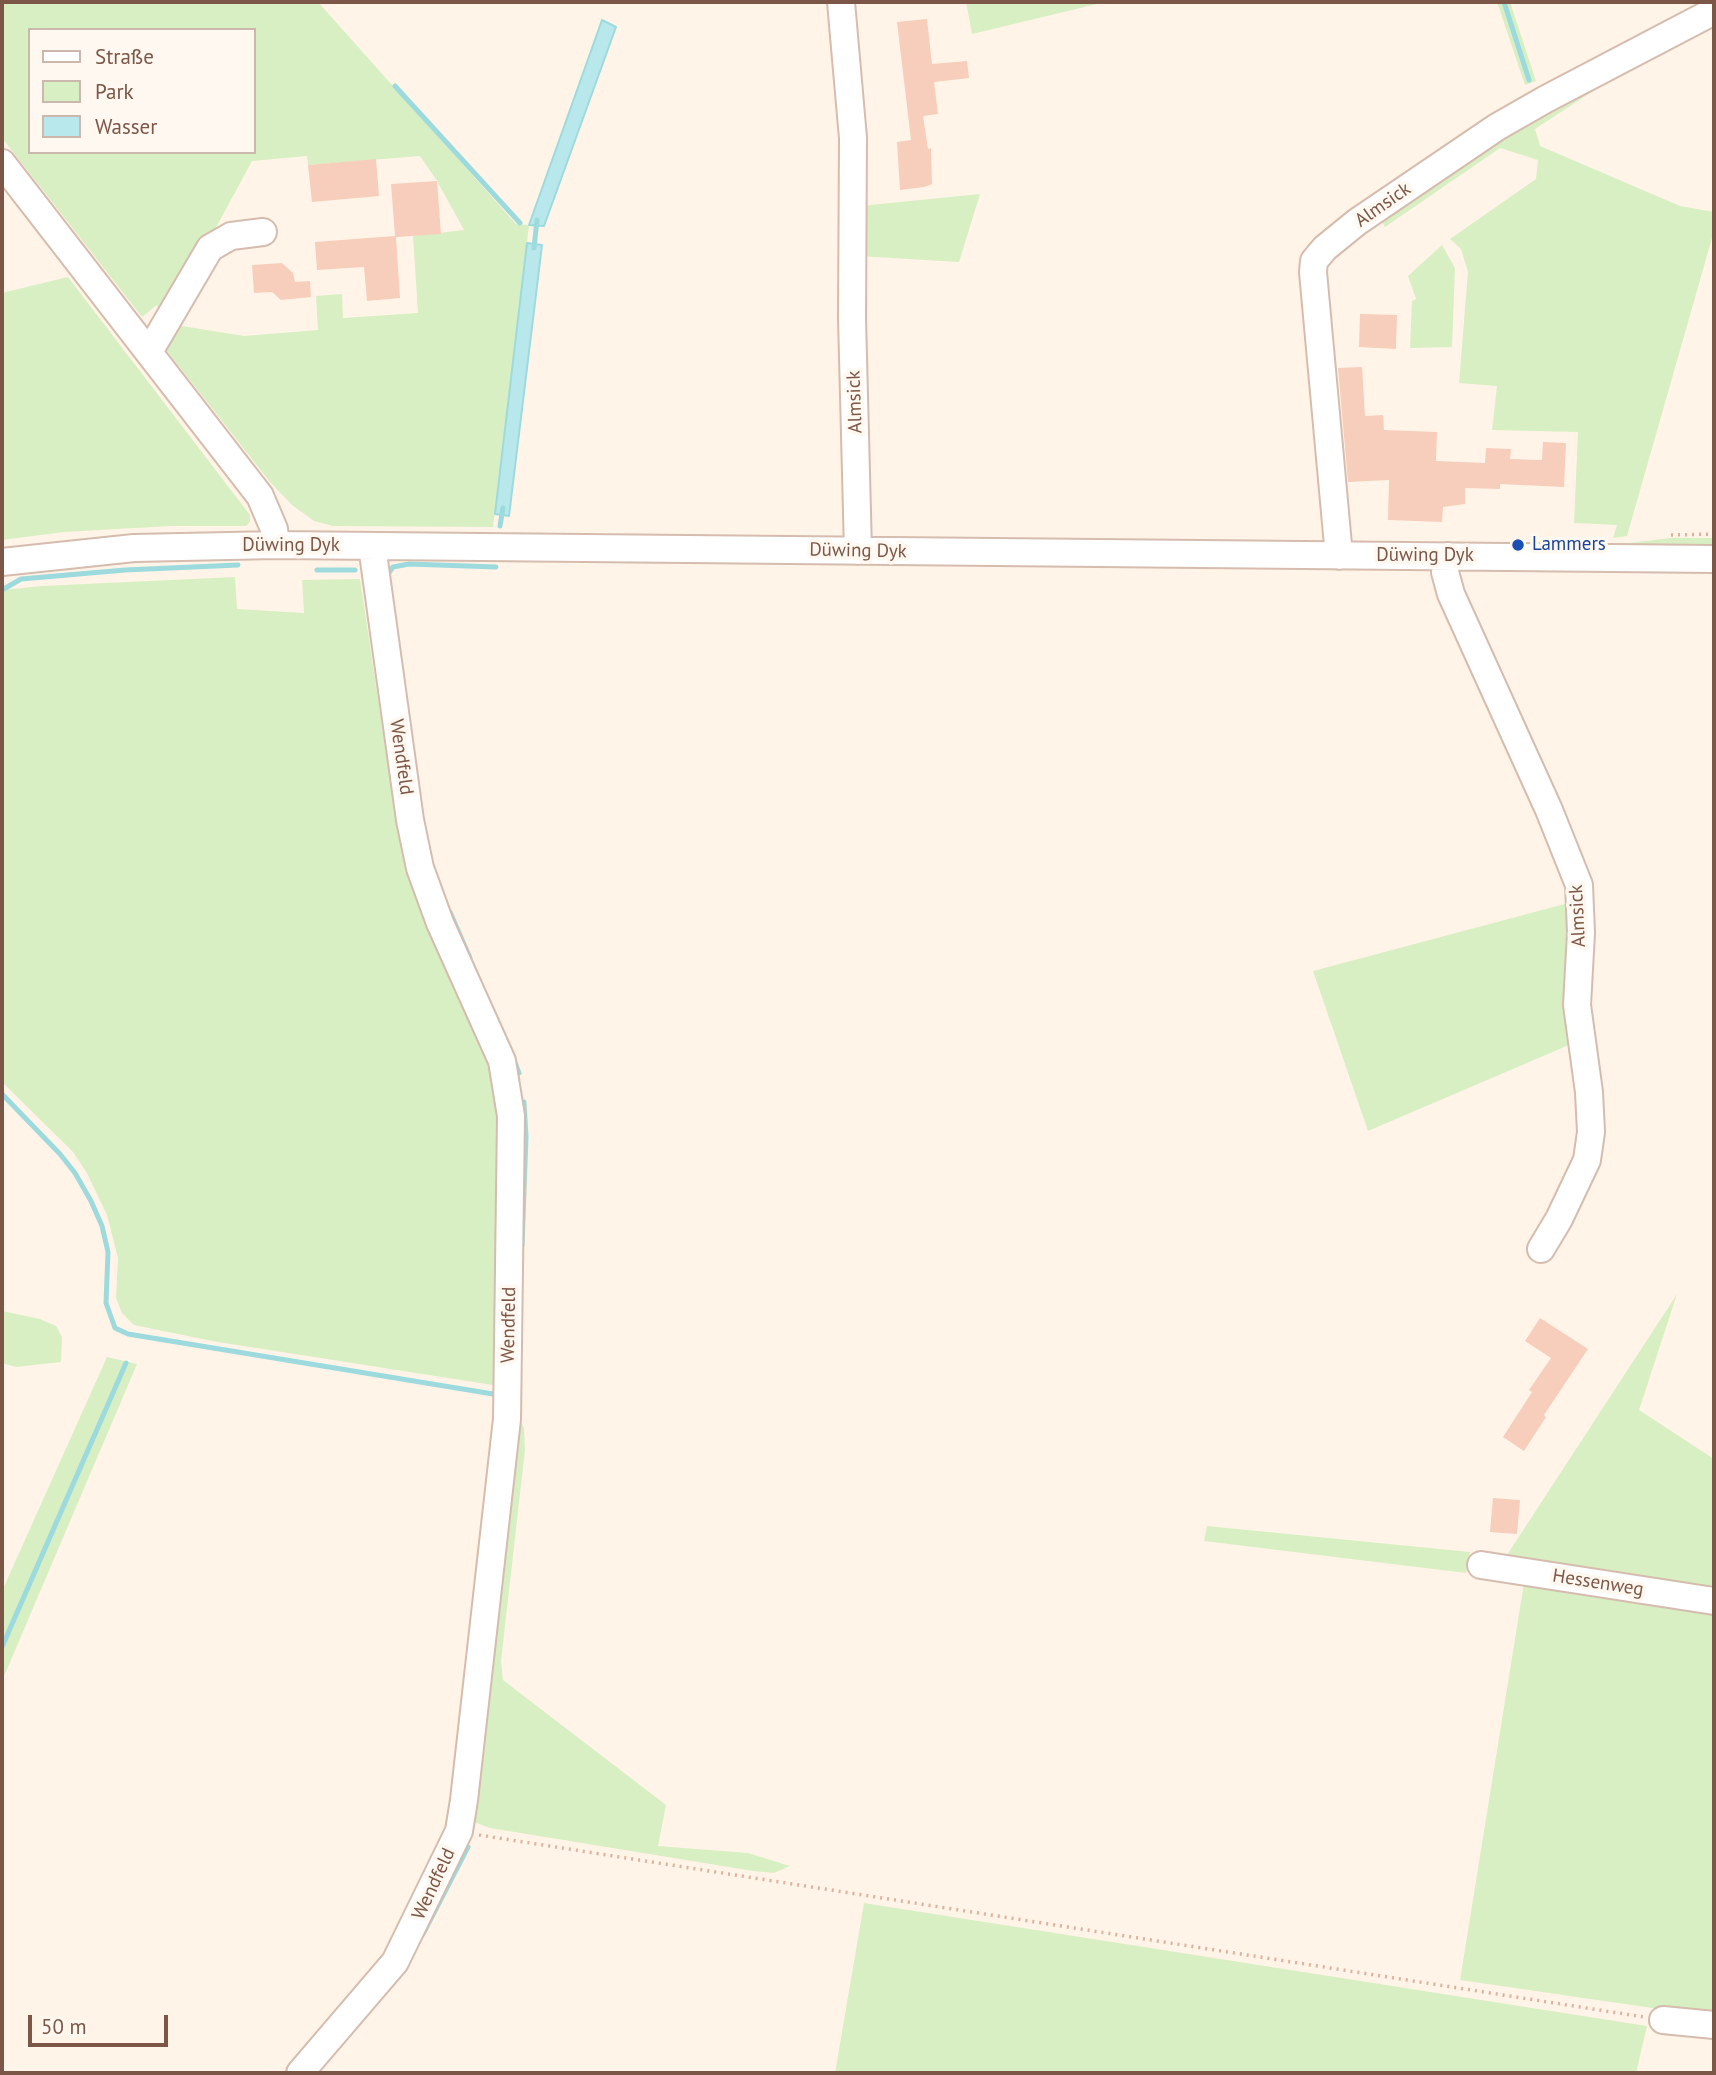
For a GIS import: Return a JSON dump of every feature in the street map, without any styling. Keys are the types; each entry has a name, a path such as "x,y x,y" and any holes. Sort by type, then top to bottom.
{"street":[{"name":"Almsick","path":"841,2 853,138 852,318 858,551"},
{"name":"Almsick","path":"1339,556 1314,261 1325,248 1357,222 1497,127 1714,11"},
{"path":"2,163 260,496 274,528 276,545"},
{"path":"149,352 210,248 231,236 263,232"},
{"name":"Düwing Dyk","path":"2,562 134,548 276,545 1714,559"},
{"name":"Wendfeld","path":"300,2073 395,1962 459,1832 507,1419 511,1116 502,1061 440,923 420,868 410,820 372,546"},
{"name":"Almsick","path":"1447,556 1445,572 1451,594 1549,810 1579,885 1581,933 1577,1005 1589,1092 1591,1132 1587,1160 1559,1219 1541,1249"},
{"name":"Hessenweg","path":"1481,1565 1714,1601"},
{"path":"1663,2020 1714,2025"}],"path":[{"path":"459,1832 1663,2020"}],"green space":[{"path":"2,2 318,2 516,224 529,225 493,527 333,526 314,521 292,505 270,482 163,346 176,325 244,336 318,330 316,296 342,294 343,318 418,313 413,236 464,230 420,156 308,165 307,156 252,161 167,318 157,305 142,317 2,138"},
{"path":"966,2 1096,2 1097,4 972,34"},
{"path":"1497,2 1510,2 1536,81 1525,85"},
{"path":"1679,35 1535,129 1540,146 1680,206 1714,212 1714,231 1627,536 1613,538 1617,525 1574,523 1578,432 1492,430 1497,386 1459,383 1468,272 1461,249 1450,239 1536,179 1538,160 1500,148 1385,227 1376,212"},
{"path":"980,194 959,262 858,256 860,206"},
{"path":"1442,245 1455,268 1452,347 1410,348 1412,301 1416,299 1408,276"},
{"path":"68,277 250,515 250,522 246,526 171,526 64,532 2,540 2,293"},
{"path":"1671,538 1714,538 1714,551 1625,550 1613,545"},
{"path":"235,577 237,609 304,613 302,580 360,579 395,813 409,872 435,948 493,1070 503,1133 499,1386 212,1341 134,1325 122,1313 116,1298 118,1258 107,1215 87,1173 73,1152 2,1082 2,590"},
{"path":"1576,901 1576,1042 1368,1131 1313,971"},
{"path":"1677,1294 1639,1410 1714,1459 1714,1589 1505,1558"},
{"path":"2,1311 40,1319 56,1326 62,1337 61,1362 16,1367 2,1363"},
{"path":"107,1357 137,1364 2,1681 2,1591"},
{"path":"519,1417 524,1428 525,1450 501,1661 503,1680 666,1805 658,1846 748,1853 790,1866 774,1873 753,1871 490,1828 474,1822 472,1807"},
{"path":"1207,1526 1470,1552 1466,1573 1204,1541"},
{"path":"1524,1583 1714,1611 1714,2017 1460,1980"},
{"path":"864,1903 1647,2026 1636,2073 835,2073"}],"water":[{"path":"602,20 616,27 544,226 529,225"},
{"path":"527,243 542,245 509,516 495,514"}],"building":[{"path":"927,19 932,64 967,61 969,78 934,82 938,114 923,116 928,149 931,148 932,184 900,190 897,142 911,140 897,22"},
{"path":"376,159 379,196 312,202 308,165"},
{"path":"437,181 441,234 396,237 400,298 367,301 364,267 317,270 315,242 395,236 391,184"},
{"path":"282,263 293,273 295,282 310,281 311,297 281,300 272,292 254,293 252,265"},
{"path":"1360,314 1397,315 1396,349 1359,347"},
{"path":"1362,367 1365,416 1383,415 1384,430 1437,432 1436,461 1485,463 1486,448 1511,449 1510,459 1542,460 1543,442 1566,443 1564,487 1500,484 1500,489 1465,488 1465,504 1443,507 1442,522 1388,520 1389,480 1348,482 1338,368"},
{"path":"1540,1318 1588,1349 1544,1415 1546,1417 1524,1451 1503,1437 1532,1392 1529,1390 1551,1358 1525,1341"},
{"path":"1493,1498 1520,1500 1517,1534 1490,1532"}],"waterway":[{"path":"1504,2 1529,80"},
{"path":"395,86 520,223"},
{"path":"534,248 537,220"},
{"path":"500,526 503,508"},
{"path":"386,577 393,567 409,564 496,567"},
{"path":"2,590 21,579 125,570 238,565"},
{"path":"317,570 355,570"},
{"path":"450,912 470,958"},
{"path":"514,1060 519,1073"},
{"path":"2,1094 60,1154 91,1201 102,1226 108,1252 106,1303 115,1328 128,1334 493,1394"},
{"path":"522,1246 526,1137 524,1102"},
{"path":"2,1647 126,1363"},
{"path":"423,1934 468,1847"}],"place":[{"name":"Lammers","path":"1518,545"}]}
